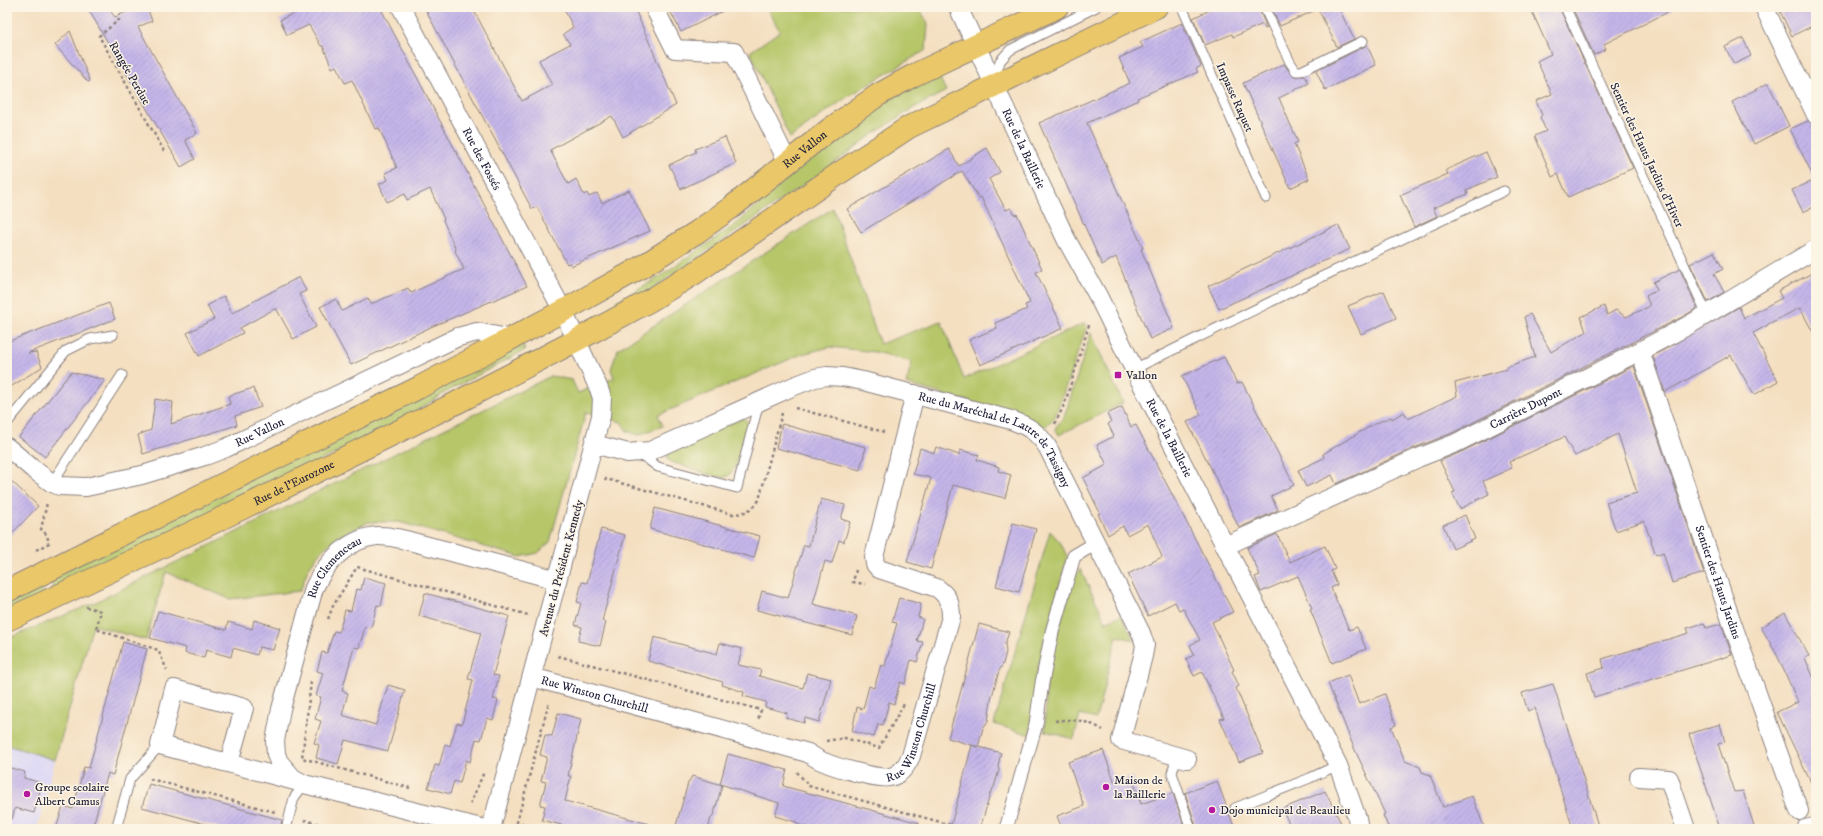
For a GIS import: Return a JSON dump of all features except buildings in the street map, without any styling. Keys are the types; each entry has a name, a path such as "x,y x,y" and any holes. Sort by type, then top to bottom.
{"main road":[{"name":"Rue Vallon","path":"563,311 638,269 697,232 830,129 878,95 914,75 1057,7"},
{"path":"577,340 649,301 695,273 841,172 910,127 958,102 995,87 1156,7"},
{"path":"7,591 420,387 563,311"},
{"name":"Rue de l'Eurozone","path":"7,620 54,599 252,503 449,406 577,340"}],"street":[{"name":"Rue des Fossés","path":"401,7 563,311"},
{"path":"654,7 675,49 734,52 788,162"},
{"name":"Rue de la Baillerie","path":"958,7 1066,239 1098,296 1134,369 1338,764 1351,783 1371,829"},
{"path":"1764,7 1814,106"},
{"name":"Carrière Dupont","path":"1226,546 1418,458 1456,443 1640,351 1707,314 1816,249"},
{"name":"Avenue du Président Kennedy","path":"493,821 601,416 602,398 563,311"},
{"name":"Rue Vallon","path":"7,447 52,483 60,486 71,488 86,487 142,475 174,466 226,448 458,336 477,332 512,338"},
{"name":"Sentier des Hauts Jardins","path":"1640,351 1730,620 1801,818"},
{"name":"Rue du Maréchal de Lattre de Tassigny","path":"594,444 628,453 639,453 662,447 804,382 827,376 863,381 915,394 1023,424 1031,428 1042,438 1142,634 1145,646 1121,740"},
{"name":"Rue Winston Churchill","path":"532,677 808,753 824,762 880,778 890,777 899,773 906,766 911,756 951,617 951,607 948,598 943,592 937,588 879,569 875,564 874,557 915,394"},
{"name":"Rue Clemenceau","path":"301,782 285,770 278,762 276,754 277,726 314,588 326,566 343,551 366,538 377,536 390,537 557,580"},
{"path":"1006,829 1036,724 1052,632 1074,556 1096,543"},
{"path":"160,745 174,689 244,708 229,763"},
{"path":"1121,740 1182,758"},
{"name":"Rue Clemenceau","path":"160,745 485,829"},
{"name":"Rue de la Baillerie","path":"1338,764 1357,818 1359,829"},
{"path":"1639,777 1669,779 1686,829"}],"lane":[{"path":"995,87 996,68 1010,50 1096,7"},
{"name":"Impasse Raquet","path":"1182,7 1266,198"},
{"path":"1264,7 1290,62 1296,71 1301,71 1363,41"},
{"name":"Sentier des Hauts Jardins d'Hiver","path":"1565,7 1707,314"},
{"path":"1134,369 1315,280 1504,191"},
{"path":"7,423 66,351 90,339 113,335"},
{"path":"52,483 122,375"},
{"path":"639,453 658,467 737,488 762,401"},
{"path":"116,829 130,779 160,745"},
{"path":"1182,758 1172,774 1191,829"},
{"path":"1235,808 1310,778 1338,764"},
{"path":"286,829 294,798 301,782"},
{"path":"1801,818 1816,822"}],"path":[{"name":"Rangée Perdue","path":"120,7 119,20 99,36 164,151"},
{"path":"1042,438 1058,421 1098,296"},
{"path":"762,401 784,405 887,432"},
{"path":"604,487 606,479 732,514 748,512 756,506 759,500 784,405"},
{"path":"29,553 49,543 47,536 41,529 52,483"},
{"path":"857,566 853,582 870,586"},
{"path":"325,626 334,606 357,567 532,616"},
{"path":"78,605 101,611 96,629 158,650 174,689"},
{"path":"539,650 761,710 756,727"},
{"path":"515,829 559,656"},
{"path":"301,782 302,758 312,674"},
{"path":"823,741 845,738 879,748 906,699"},
{"path":"548,702 555,704"},
{"path":"1036,724 1068,718 1095,724 1121,740"},
{"path":"302,758 415,789"},
{"path":"793,768 809,786 966,829"},
{"path":"134,774 339,829"},
{"path":"464,804 493,821 518,818"},
{"path":"517,822 541,829"}],"shaded area":[{"name":"Groupe scolaire Albert Camus","path":"7,745 55,760 37,829 7,829"}],"green space":[{"path":"766,7 919,7 928,24 926,50 847,97 790,138 750,52 780,31"},
{"path":"937,72 946,91 910,110 869,137 821,173 622,310 616,301 656,279 738,223 847,124"},
{"path":"833,208 880,344 941,321 964,379 1085,323 1087,326 1055,417 1045,427 1022,416 906,384 912,362 875,352 830,347 802,354 658,415 663,426 638,435 627,431 621,422 586,412 550,542 538,553 520,557 399,522 369,522 339,536 320,552 308,569 300,591 230,599 166,572 146,640 93,625 55,760 7,745 7,639 94,603 551,376 572,380 578,393 614,378 611,369 618,349"},
{"path":"1091,333 1123,403 1059,435 1055,428 1064,417"},
{"path":"521,342 525,350 446,392 404,419 56,594 49,578"},
{"path":"744,418 748,422 735,468 727,477 717,477 671,462 667,459 669,450"},
{"path":"1050,531 1060,542 1067,556 1037,672 1030,735 994,724"},
{"path":"1080,569 1106,622 1121,615 1134,640 1117,636 1096,719 1080,715 1074,739 1045,731 1046,683 1054,643 1074,578"},
{"path":"40,584 46,598 7,614 7,600"}],"place":[{"name":"Vallon","path":"1118,375"},
{"name":"Maison de la Baillerie","path":"1106,787"},
{"name":"Groupe scolaire Albert Camus","path":"27,794"},
{"name":"Dojo municipal de Beaulieu","path":"1212,810"}]}
